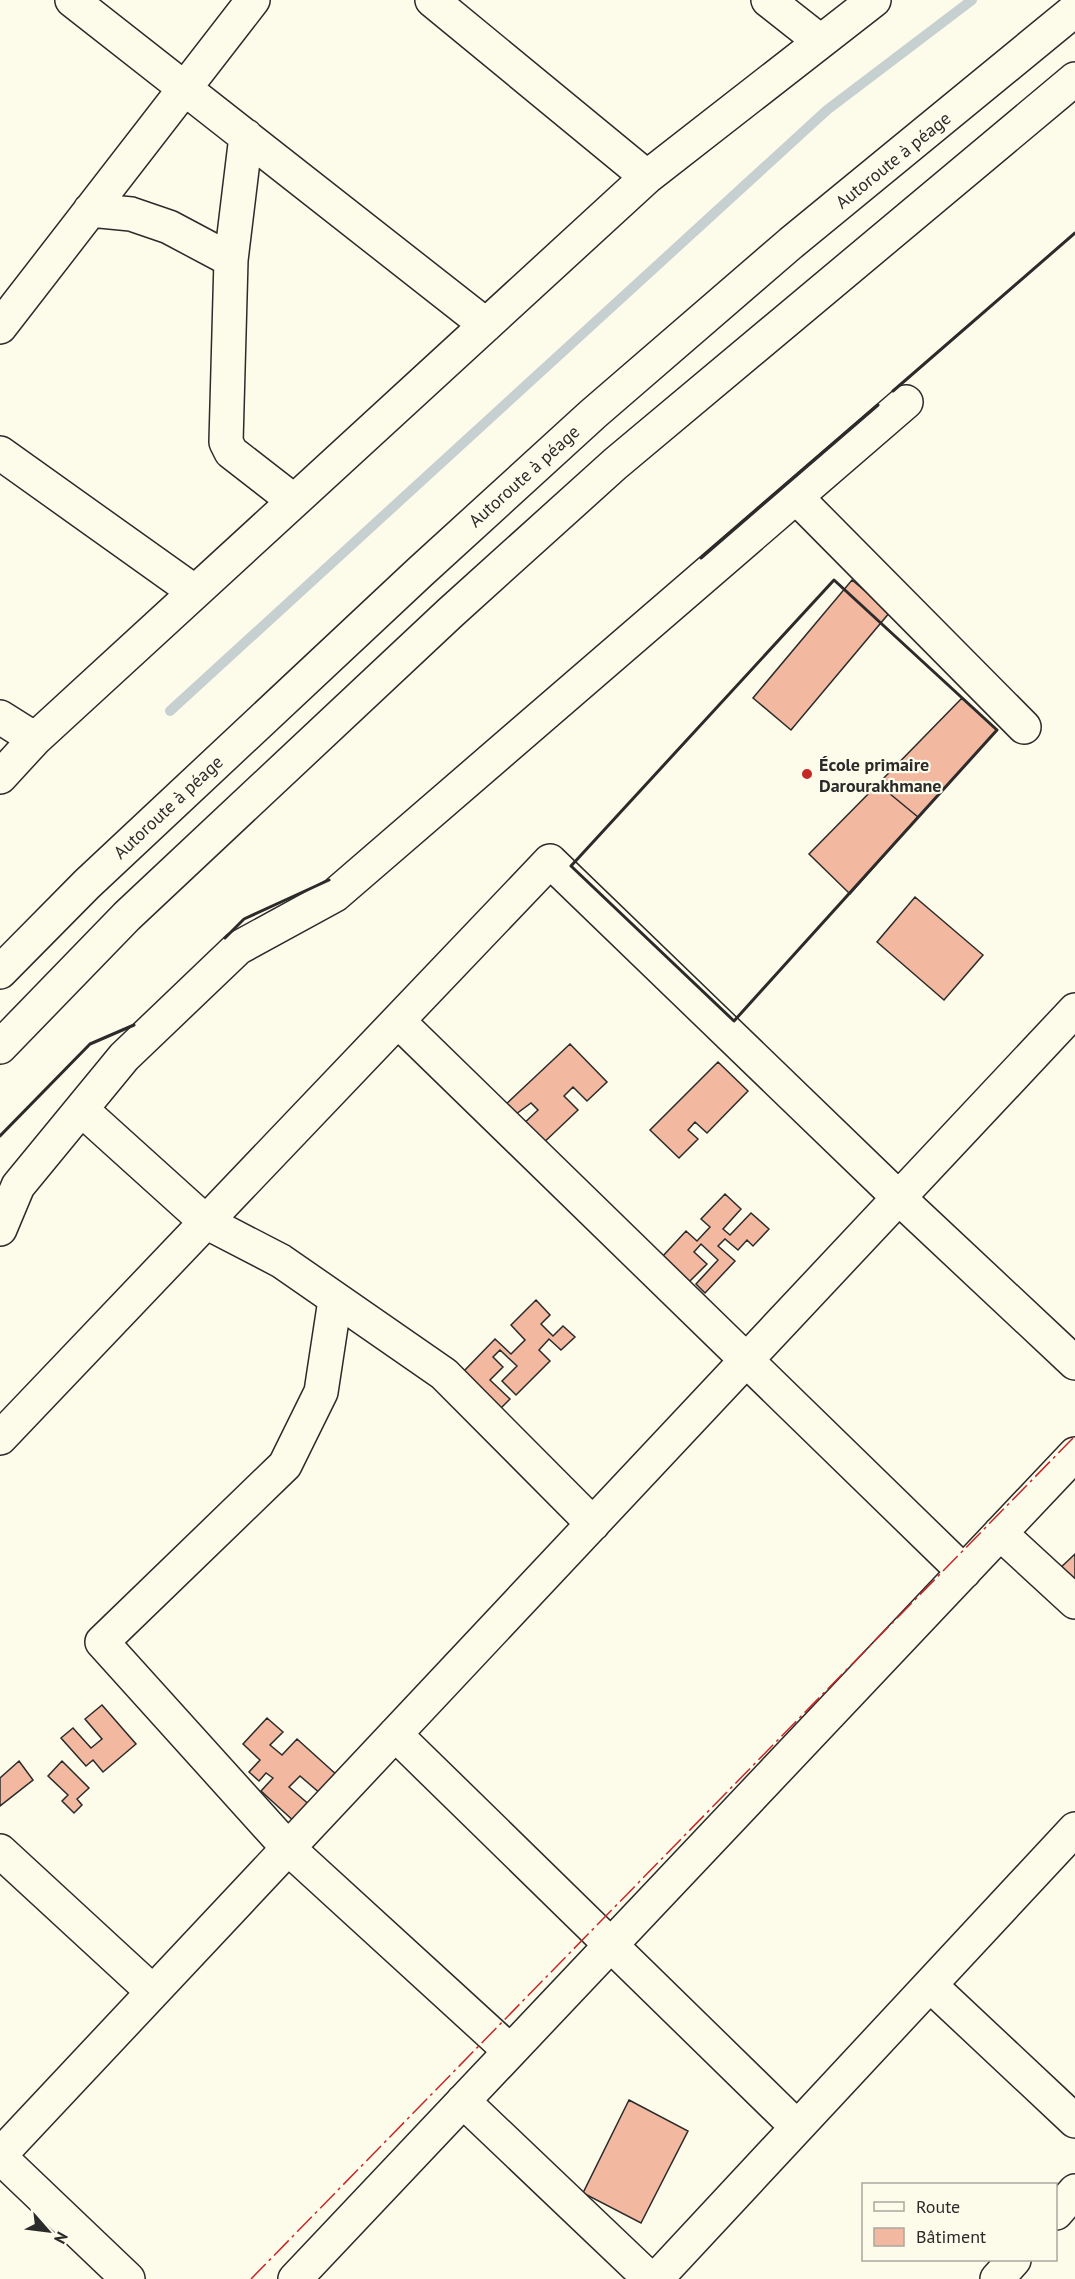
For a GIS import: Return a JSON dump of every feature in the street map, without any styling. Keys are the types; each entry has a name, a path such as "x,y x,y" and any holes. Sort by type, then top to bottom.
{"main road":[{"path":"72,0 486,325"},
{"path":"0,327 254,0"},
{"path":"432,0 647,177"},
{"path":"768,0 820,41"},
{"path":"0,777 35,740 647,177 874,0"},
{"name":"Autoroute à péage","path":"0,972 95,876 420,572 593,414 791,243 1075,10"},
{"path":"0,1047 127,916 493,574 686,404 1075,79"},
{"path":"246,136 231,260 226,442 231,452 294,501"},
{"path":"90,210 131,214 169,227 231,260"},
{"path":"0,1229 18,1186 124,1058 238,948 335,895 906,402"},
{"path":"0,453 195,592"},
{"path":"797,498 1024,728"},
{"path":"0,717 35,740"},
{"path":"0,1438 550,861 899,1198 1075,1363"},
{"path":"128,2279 0,2156 1075,1010"},
{"path":"398,1021 964,1572"},
{"path":"82,1110 206,1222 281,1261 444,1374 593,1524"},
{"path":"335,1300 321,1392 285,1465 102,1642 288,1848 510,2051"},
{"path":"295,2279 1075,1454"},
{"path":"1000,1533 1075,1602"},
{"path":"395,1734 797,2127"},
{"path":"656,2279 1075,1829"},
{"path":"0,1851 153,1992"},
{"path":"930,1985 1075,2121"},
{"path":"463,2102 650,2279"},
{"path":"1057,2212 1075,2191"},
{"path":"997,2279 1012,2261"}],"building":[{"path":"852,580 890,612 791,730 753,698"},
{"path":"962,698 997,730 918,817 878,784"},
{"path":"878,784 918,817 850,894 809,854"},
{"path":"915,897 983,955 944,1000 877,942"},
{"path":"570,1044 607,1082 587,1101 573,1087 564,1096 578,1110 537,1149 518,1129 538,1110 531,1103 512,1117 503,1107"},
{"path":"718,1062 748,1091 707,1133 695,1122 688,1130 698,1139 679,1158 650,1130"},
{"path":"725,1194 741,1209 723,1229 730,1235 751,1213 769,1229 753,1246 747,1240 738,1250 725,1239 718,1246 735,1261 705,1293 696,1284 718,1260 701,1244 694,1252 707,1264 689,1282 662,1257 686,1231 697,1241 710,1227 701,1219"},
{"path":"536,1300 550,1315 541,1324 553,1336 563,1326 575,1337 561,1350 549,1339 539,1350 550,1361 516,1395 502,1381 517,1366 500,1350 493,1357 503,1367 490,1380 510,1399 501,1408 464,1371 495,1339 511,1354 525,1340 511,1325"},
{"path":"1075,1554 1075,1595 1058,1570"},
{"path":"102,1705 136,1744 103,1772 93,1760 86,1766 61,1738 73,1728 91,1748 102,1739 85,1719"},
{"path":"267,1718 283,1732 270,1745 282,1755 297,1739 338,1776 321,1794 300,1776 289,1787 312,1807 297,1824 261,1791 273,1778 266,1773 259,1781 249,1772 260,1760 243,1744"},
{"path":"19,1761 33,1780 0,1806 0,1778"},
{"path":"62,1761 89,1788 77,1799 82,1805 74,1813 62,1801 68,1795 48,1776"},
{"path":"629,2100 688,2131 641,2223 583,2193"}],"waterway":[{"path":"170,711 827,110 972,0"}],"wall":[{"path":"893,391 1075,233"},
{"path":"701,558 878,405"},
{"path":"834,580 997,730 734,1021 571,866 834,580"},
{"path":"225,938 244,919 329,880"},
{"path":"0,1136 90,1044 134,1025"}],"power":[{"path":"251,2279 1075,1436"}],"place":[{"name":"École primaire Darourakhmane","path":"807,774"}]}
